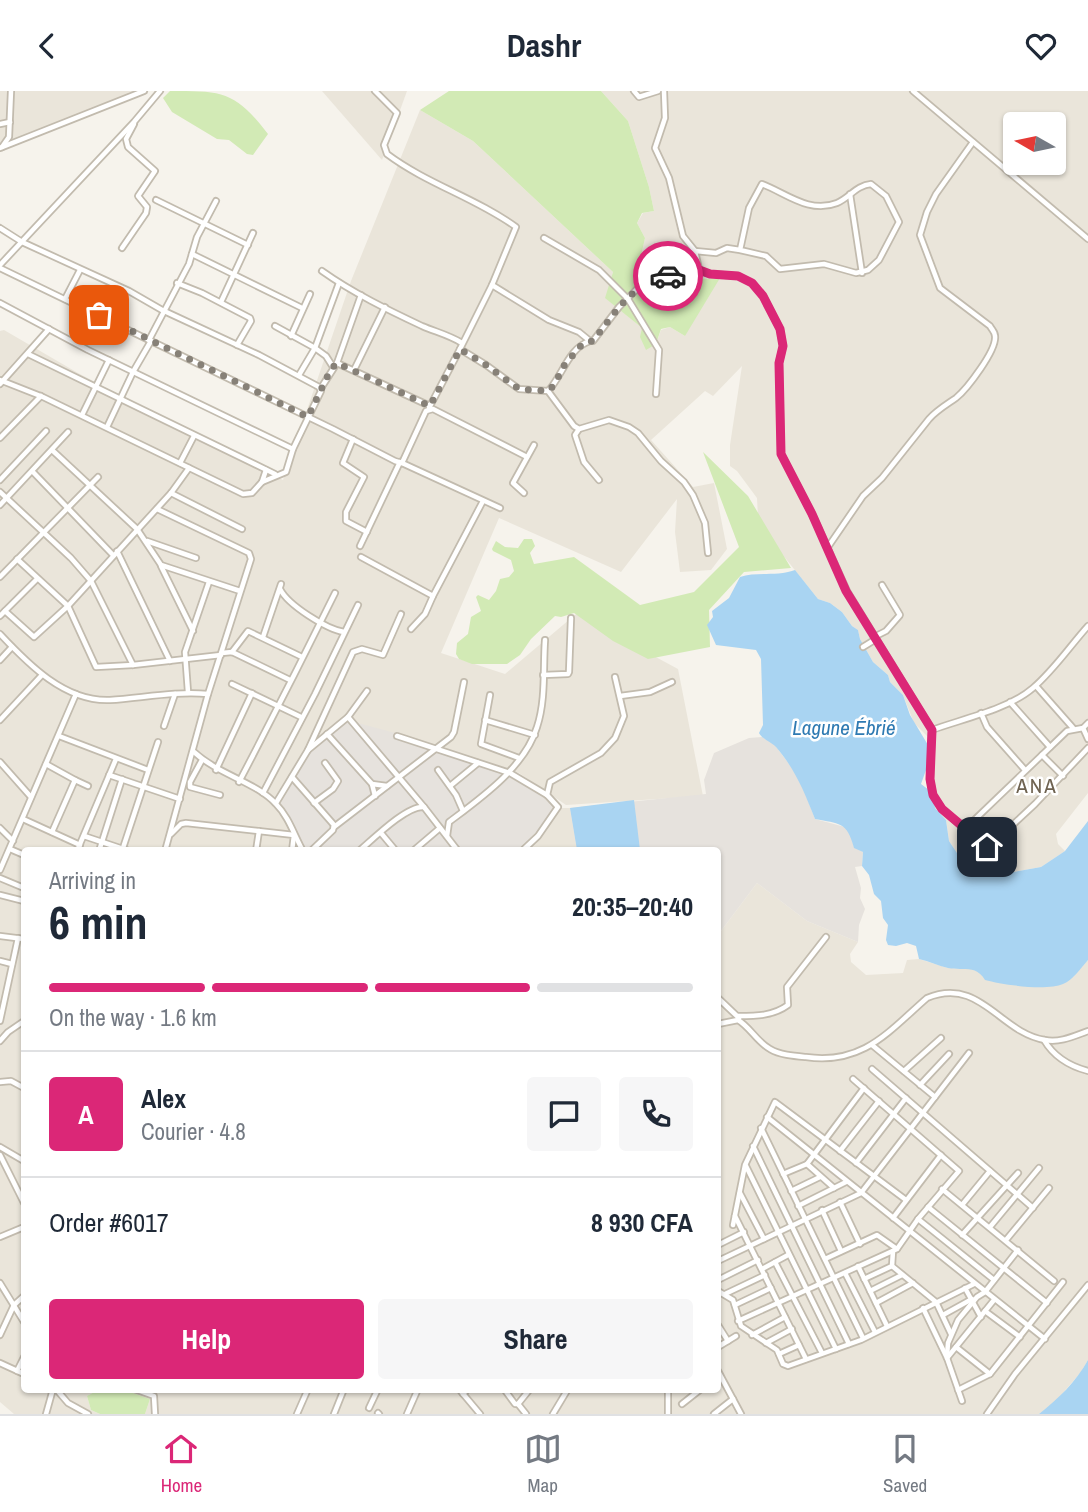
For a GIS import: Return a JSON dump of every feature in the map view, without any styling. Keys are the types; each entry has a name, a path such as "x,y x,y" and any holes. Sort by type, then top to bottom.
{"street":[{"path":"0,148 9,137 11,91"},
{"path":"0,148 144,91"},
{"path":"160,91 135,122 0,266 499,508"},
{"path":"360,546 492,285 516,227 490,209 414,171 387,154 384,145 397,113 375,91"},
{"path":"634,91 639,97 658,91"},
{"path":"664,91 665,118 655,148 668,178 683,236 695,251 699,270"},
{"path":"913,91 1088,239"},
{"path":"0,124 10,122"},
{"path":"122,248 146,213 146,207 138,196 155,171 126,143 135,122"},
{"path":"828,547 865,494 888,470 935,411 954,399 967,386 991,353 995,339 993,331 940,288 920,235 936,194 973,142"},
{"path":"695,251 716,253 727,248 771,258 780,269 824,264 862,273 874,267 899,222 886,196 871,184 860,187 835,203 808,205 765,184 760,185 749,208 740,250"},
{"path":"850,194 862,273"},
{"path":"156,201 248,245"},
{"path":"107,427 216,201"},
{"path":"0,228 22,242 129,291 321,388"},
{"path":"221,302 253,233"},
{"path":"544,238 599,270 628,299 659,350 656,394"},
{"path":"192,254 302,308"},
{"path":"622,293 694,268 710,274 738,276 752,283 763,296 780,329 783,346 779,363 780,453 828,547 846,591 932,730 930,779 933,795 942,809 985,847 989,846 1063,776 1088,748"},
{"path":"65,299 80,270"},
{"path":"321,271 385,307 426,327 446,333 519,389 548,391 575,352 583,343 593,341 638,288"},
{"path":"177,283 221,302 251,321 237,345"},
{"path":"299,375 315,348 339,283"},
{"path":"492,285 514,301 579,332 590,341"},
{"path":"291,336 310,294"},
{"path":"261,482 275,474 286,472 293,449 321,388 335,365 361,295"},
{"path":"0,303 133,372 293,449"},
{"path":"354,370 385,307"},
{"path":"275,326 315,348 335,365 354,370 438,410 527,457"},
{"path":"49,329 1,382 41,396 243,493 252,493 266,470"},
{"path":"28,354 275,474"},
{"path":"82,415 109,360"},
{"path":"548,391 564,415 579,429"},
{"path":"0,437 41,396"},
{"path":"599,479 584,462 575,435 579,429 608,420 629,427 638,433 694,495 705,523 708,553"},
{"path":"0,480 46,431"},
{"path":"0,505 68,432"},
{"path":"180,463 194,436"},
{"path":"353,439 343,463 364,477 346,512 346,521 367,532"},
{"path":"524,493 513,485 534,445"},
{"path":"52,450 146,541 161,565 192,631"},
{"path":"37,579 2,614 34,637 91,581 171,493 189,468"},
{"path":"33,472 115,553 170,661"},
{"path":"0,577 98,477"},
{"path":"0,492 71,558 91,581 133,665"},
{"path":"171,493 243,529"},
{"path":"411,629 425,614 483,501"},
{"path":"157,509 249,553 251,559 208,694 166,847"},
{"path":"146,541 196,558"},
{"path":"361,557 433,596"},
{"path":"18,559 68,606 96,667 170,661 232,652 290,680"},
{"path":"161,565 240,591"},
{"path":"188,692 186,659 192,631 209,582"},
{"path":"863,646 886,631 900,615 882,585"},
{"path":"264,637 281,586 288,602 321,622 345,632"},
{"path":"239,782 302,657 313,642 335,593"},
{"path":"263,793 301,717 313,699 358,605"},
{"path":"276,803 308,750 353,652 362,649 383,655 401,614"},
{"path":"543,675 568,674 571,618"},
{"path":"932,730 1010,702 1036,686 1088,626"},
{"path":"232,652 248,631 302,657"},
{"path":"0,634 42,675 76,694 106,700 188,692 208,694"},
{"path":"447,837 449,822 510,773 534,735 540,717 545,639"},
{"path":"0,660 12,647"},
{"path":"0,720 42,675"},
{"path":"547,795 550,782 609,746 622,725 624,716 615,677"},
{"path":"316,847 334,831 334,827 454,732 464,682"},
{"path":"620,696 650,692 671,682"},
{"path":"232,684 301,717"},
{"path":"1036,686 1073,728"},
{"path":"308,750 348,717 367,691"},
{"path":"216,770 252,693"},
{"path":"0,870 76,694"},
{"path":"164,726 175,694"},
{"path":"489,695 481,744 519,758"},
{"path":"1010,702 1050,747"},
{"path":"981,713 987,727 1025,770"},
{"path":"348,717 455,847"},
{"path":"485,720 534,735"},
{"path":"966,828 1050,747 1073,728 1083,728 1088,723"},
{"path":"1083,728 1088,739"},
{"path":"327,734 372,784 375,797"},
{"path":"59,736 148,770"},
{"path":"397,736 510,773 547,795 558,807 538,836 526,847"},
{"path":"126,847 158,742"},
{"path":"194,752 216,770 263,793 276,803 289,821 301,847"},
{"path":"1042,755 1063,776"},
{"path":"79,847 116,759"},
{"path":"202,760 190,787 219,795"},
{"path":"0,762 31,797"},
{"path":"314,803 333,789 338,781 325,763"},
{"path":"450,786 478,763"},
{"path":"46,764 88,786"},
{"path":"438,770 463,811"},
{"path":"109,775 180,799"},
{"path":"292,777 334,827"},
{"path":"100,847 122,779"},
{"path":"52,832 75,781"},
{"path":"372,784 387,786"},
{"path":"364,847 414,807 424,807"},
{"path":"23,819 76,847"},
{"path":"168,838 181,824 186,823 294,835"},
{"path":"0,828 13,841"},
{"path":"418,847 440,828"},
{"path":"257,847 259,831"},
{"path":"381,832 393,847"},
{"path":"292,847 294,835"},
{"path":"84,837 115,847"},
{"path":"10,849 21,854"},
{"path":"0,878 21,887"},
{"path":"0,895 21,900"},
{"path":"0,936 21,938"},
{"path":"721,1023 776,1012 788,1005 787,986 826,937"},
{"path":"0,1021 18,938"},
{"path":"0,961 12,964"},
{"path":"721,1001 771,1050 783,1054 831,1059 857,1054 872,1045 927,998 946,992 957,992 978,1001 1023,1031 1044,1040 1064,1039 1088,1031"},
{"path":"0,1041 21,1023"},
{"path":"904,1072 941,1038"},
{"path":"1044,1040 1053,1053 1066,1063 1088,1071"},
{"path":"872,1045 935,1097"},
{"path":"721,1260 861,1193 969,1053"},
{"path":"920,1085 949,1054"},
{"path":"872,1069 1033,1208"},
{"path":"853,1079 959,1171 895,1250 892,1266"},
{"path":"0,1081 11,1081 21,1086"},
{"path":"783,1174 807,1164 864,1089"},
{"path":"856,1163 906,1098"},
{"path":"840,1151 879,1101"},
{"path":"733,1225 745,1165 775,1102 906,1200"},
{"path":"767,1117 1045,1339"},
{"path":"761,1128 863,1338"},
{"path":"753,1146 849,1344"},
{"path":"0,1147 21,1159"},
{"path":"893,1218 942,1154"},
{"path":"0,1155 21,1197"},
{"path":"807,1164 834,1188"},
{"path":"745,1165 836,1349"},
{"path":"990,1227 1039,1168"},
{"path":"962,1205 990,1171"},
{"path":"962,1235 976,1216 1018,1173"},
{"path":"791,1191 820,1177"},
{"path":"798,1206 846,1182"},
{"path":"1006,1240 1049,1188"},
{"path":"942,1189 1055,1281"},
{"path":"740,1191 764,1239"},
{"path":"840,1202 860,1244"},
{"path":"928,1207 1047,1303"},
{"path":"822,1210 841,1251"},
{"path":"735,1215 806,1359"},
{"path":"918,1219 995,1280"},
{"path":"0,1237 21,1228"},
{"path":"721,1244 744,1232"},
{"path":"825,1259 877,1235 895,1250"},
{"path":"738,1321 895,1250"},
{"path":"943,1315 985,1292 1018,1250"},
{"path":"724,1294 788,1255"},
{"path":"721,1278 758,1260"},
{"path":"775,1262 821,1353"},
{"path":"858,1266 887,1326"},
{"path":"892,1266 936,1302 952,1335"},
{"path":"864,1279 892,1266"},
{"path":"845,1273 875,1332"},
{"path":"870,1291 902,1275"},
{"path":"958,1390 990,1374 1063,1282"},
{"path":"0,1283 21,1317"},
{"path":"876,1303 913,1283"},
{"path":"721,1292 733,1300 738,1321 752,1335 777,1350 786,1366 863,1338 974,1284"},
{"path":"987,1414 1015,1374 1088,1285"},
{"path":"735,1305 771,1288"},
{"path":"965,1288 981,1317"},
{"path":"0,1335 14,1305 21,1299"},
{"path":"947,1357 958,1321 972,1300"},
{"path":"947,1357 994,1300"},
{"path":"923,1308 947,1357 962,1401"},
{"path":"985,1311 1020,1337"},
{"path":"752,1335 785,1317"},
{"path":"766,1343 792,1329"},
{"path":"721,1330 728,1341"},
{"path":"721,1345 736,1336"},
{"path":"779,1354 799,1345"},
{"path":"956,1347 990,1374"},
{"path":"0,1363 21,1373"},
{"path":"17,1371 21,1363"},
{"path":"721,1379 741,1414"},
{"path":"46,1414 53,1393"},
{"path":"58,1393 68,1403 88,1414"},
{"path":"148,1393 155,1395 155,1414"},
{"path":"297,1414 306,1393"},
{"path":"334,1414 342,1393"},
{"path":"369,1408 376,1393"},
{"path":"407,1414 416,1393"},
{"path":"462,1393 480,1414"},
{"path":"506,1393 526,1414"},
{"path":"518,1404 527,1393"},
{"path":"553,1414 566,1393"},
{"path":"668,1393 668,1414"},
{"path":"682,1404 696,1393"},
{"path":"714,1414 733,1399"}],"shaded area":[{"path":"0,91 135,91 0,146"},
{"path":"322,91 407,91 382,160"},
{"path":"601,91 1088,91 1088,793 1056,834 1058,844 1065,851 1041,867 1003,874 957,853 949,841 946,820 935,808 933,793 929,788 927,773 930,739 914,723 903,695 890,682 888,675 873,662 858,630 842,612 830,603 818,599 778,549 758,517 757,498 737,471 730,466 730,445 742,366 713,396 705,391 651,440 693,487 714,483 727,549 711,570 680,572 675,532 677,499 621,572 499,518 441,653 505,674 576,614 678,669 703,796 566,805 519,773 347,720 279,805 306,847 21,847 21,1393 92,1393 87,1396 91,1410 100,1414 14,1414 0,1402 0,331 4,330 78,373 283,480 351,281 420,110 473,141 613,272 606,298 642,328 656,344 661,330 670,327 685,336 692,278 652,280 641,267 645,238 637,223 643,213 654,211 628,121"},
{"path":"347,720 395,733 510,775 562,808 520,847 305,847 279,805 307,751"},
{"path":"762,737 774,744 799,777 815,819 845,827 850,832 854,847 863,852 862,866 855,867 861,888 860,898 865,909 859,925 858,942 807,921 757,883 721,931 721,847 576,847 570,808 706,794 704,780 714,753 749,738"},
{"path":"562,808 570,808 576,847 521,847"},
{"path":"757,883 807,921 858,942 850,954 851,962 866,975 903,973 907,960 919,959 948,968 974,969 981,973 1073,977 1088,960 1088,1360 1056,1401 1039,1414 145,1414 150,1399 125,1393 721,1393 721,931"}],"green space":[{"path":"170,91 226,96 246,109 268,134 253,155 247,154 229,140 217,139 172,112 163,98"},
{"path":"449,91 601,91 628,121 649,187 654,211 642,213 637,223 645,238 640,261 647,277 660,281 720,278 685,336 670,327 661,329 656,344 646,350 640,337 642,328 605,298 613,272 473,141 420,110"},
{"path":"703,452 748,496 791,568 744,572 709,610 710,647 648,659 613,641 574,613 555,616 531,639 520,655 507,664 472,664 459,659 456,654 457,643 468,634 471,617 481,611 476,597 478,595 489,600 500,579 509,577 514,571 511,560 493,551 496,541 505,547 518,548 524,539 532,539 535,546 530,553 534,564 574,557 640,605 694,592 739,547"},
{"path":"92,1393 133,1393 150,1399 145,1414 100,1414 91,1410 87,1396"}],"water":[{"name":"Lagune Ébrié","path":"795,570 818,599 830,603 842,612 858,630 873,662 888,675 890,682 903,695 910,715 928,745 930,759 921,784 933,793 935,808 946,820 949,841 957,853 1003,874 1041,867 1065,851 1088,821 1088,960 1067,982 1056,986 1036,987 993,982 985,980 973,970 948,968 919,959 916,946 907,943 888,945 888,925 883,918 881,901 874,894 869,875 862,866 863,852 854,848 848,833 841,825 815,819 789,764 776,747 759,733 763,725 761,659 756,650 716,645 707,625 713,617 712,611 729,598 740,577"},
{"path":"634,800 640,847 576,847 570,808"},
{"path":"1088,1360 1088,1414 1039,1414 1066,1390"}],"way so far":[{"path":"99,315 308,417 331,369 337,363 430,406 460,349 519,389 548,391 583,343 593,341 619,307 638,288 668,276"}],"district":[{"name":"ANA","path":"1037,786"}],"route":[{"path":"668,276 694,268 710,274 729,274 752,283 763,296 780,329 783,346 779,363 779,440 788,472 812,514 846,591 932,730 930,779 933,795 942,809 987,847"}]}
